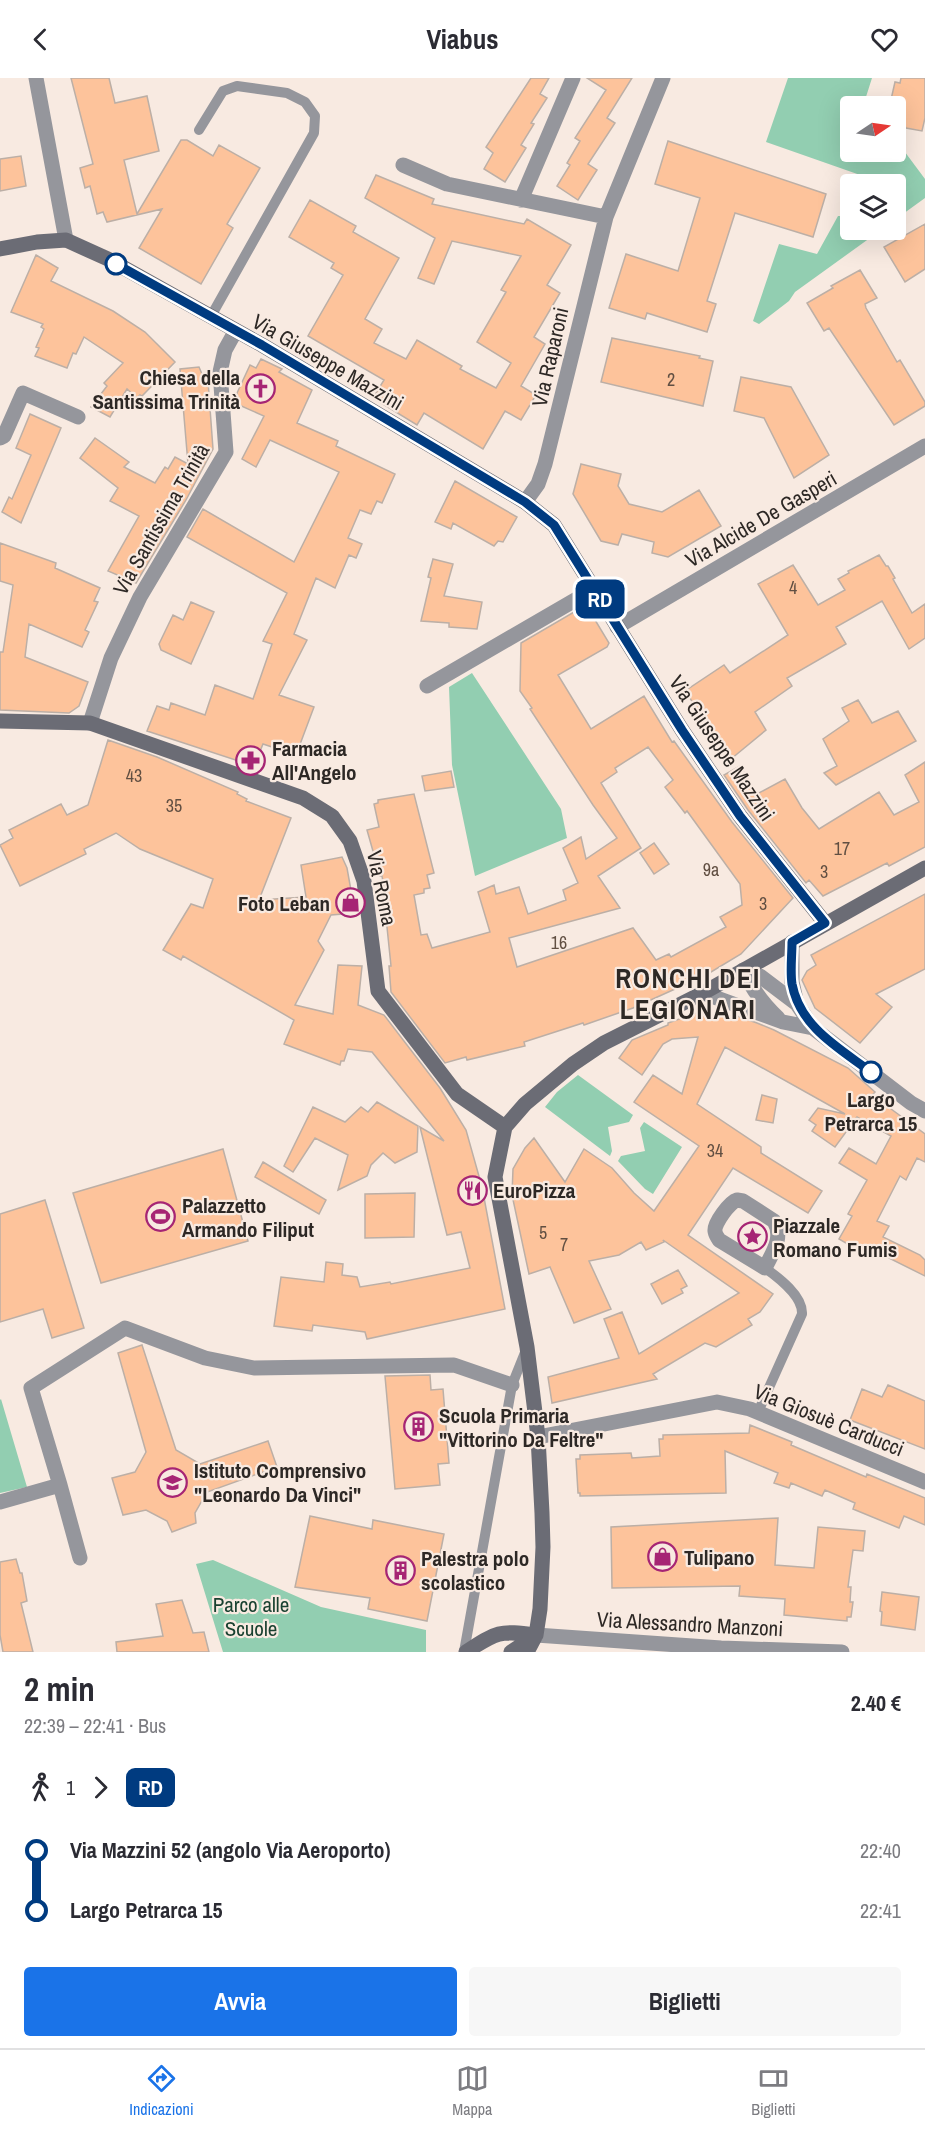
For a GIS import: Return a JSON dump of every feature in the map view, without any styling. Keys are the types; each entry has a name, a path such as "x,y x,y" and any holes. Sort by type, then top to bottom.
{"street":[{"path":"36,78 66,240"},
{"path":"521,200 573,78"},
{"name":"Via Raparoni","path":"525,502 538,484 545,464 606,217 663,78"},
{"path":"402,165 447,184 606,217"},
{"name":"Via Giuseppe Mazzini","path":"0,249 36,242 66,240 108,259 235,332 262,345 525,502 554,525 682,730 740,816 825,923"},
{"name":"Via Santissima Trinità","path":"90,723 111,658 140,597 226,452 220,372 225,350 235,332"},
{"path":"0,438 4,436 23,393 78,417"},
{"name":"Via Alcide De Gasperi","path":"617,627 925,446"},
{"path":"427,686 594,589"},
{"name":"Via Roma","path":"0,721 90,723 303,798 332,816 350,841 364,881 378,991 457,1094 505,1127"},
{"path":"527,1652 536,1635 543,1547 538,1437 527,1347 495,1177 505,1127 525,1104 573,1064 604,1043 703,993 925,868"},
{"path":"792,942 792,982 797,1004"},
{"path":"743,970 760,976 797,1004 813,1028 911,1103 925,1111"},
{"path":"743,970 764,1005 783,1022"},
{"path":"703,993 783,1022 813,1028"},
{"path":"733,1201 743,1201 777,1225 778,1241 765,1268 719,1240 717,1236 715,1230 717,1225 733,1201"},
{"path":"80,1558 31,1388 125,1328 205,1358 254,1368 454,1365 512,1385"},
{"name":"Via Giosuè Carducci","path":"538,1437 717,1402 758,1412 925,1482"},
{"path":"0,1502 60,1485"},
{"path":"465,1652 487,1638 507,1631 536,1635"},
{"path":"511,1652 536,1635"},
{"name":"Via Alessandro Manzoni","path":"536,1635 668,1648 842,1652"}],"lane":[{"path":"199,130 223,91 237,86 287,93 305,102 315,116 314,133 210,318"},
{"path":"758,1412 802,1314 803,1306 792,1291 765,1268"},
{"path":"465,1652 512,1385 527,1347"}],"green space":[{"path":"788,78 872,78 866,96 840,96 840,162 906,162 906,153 925,179 925,198 906,212 906,174 857,174 766,142"},
{"path":"840,216 840,240 867,240 795,292 789,301 759,324 753,321 779,244 817,254"},
{"path":"472,673 561,809 567,838 475,876 452,765 449,687"},
{"path":"578,1075 633,1115 629,1122 608,1127 612,1151 610,1156 545,1107 557,1092"},
{"path":"644,1122 682,1147 653,1194 645,1189 618,1161 621,1156 645,1151 640,1128"},
{"path":"0,1400 27,1487 0,1493"},
{"name":"Parco alle Scuole","path":"213,1560 321,1607 426,1630 426,1652 223,1652 196,1564"}],"building":[{"path":"71,78 109,78 115,103 147,96 159,151 124,160 137,214 181,140 187,140 213,156 219,145 260,168 227,224 233,228 201,284 139,248 162,209 107,222 103,212 97,214 90,186 85,188 80,168 93,164"},
{"path":"531,78 549,78 540,94 547,98 531,123 534,124 521,145 526,148 505,182 484,169 493,153 486,147"},
{"path":"587,78 632,78 607,118 615,123 588,164 597,170 578,200 557,186 570,165 567,163 580,141 575,138 606,90"},
{"path":"901,78 925,78 925,118 922,131 906,128 906,96 892,96 895,82 900,83"},
{"path":"668,141 826,194 813,237 735,213 707,301 716,304 707,332 647,313 645,319 609,308 626,254 678,271 700,198 655,184"},
{"path":"21,156 26,186 0,191 0,159"},
{"path":"376,175 434,199 432,204 524,224 527,219 571,245 547,285 560,293 534,337 545,344 521,386 536,395 521,420 505,411 483,449 424,413 417,425 373,398 384,380 308,336 343,275 331,268 334,263 289,237 310,200 356,226 353,232 399,258 365,319 382,329 374,343 406,359 417,340 462,366 460,369 496,388 511,363 477,342 506,292 501,290 521,256 452,241 434,284 418,278 435,238 365,198"},
{"path":"925,224 925,269 905,282 884,247 896,240 906,240 906,235"},
{"path":"36,255 58,268 51,281 113,311 145,332 175,362 142,396 137,398 127,389 110,417 91,407 107,386 104,383 123,363 84,337 76,354 73,353 67,368 35,356 39,348 36,347 44,329 41,327 43,324 11,312"},
{"path":"860,270 877,298 865,304 866,308 897,362 900,360 925,402 925,406 894,425 829,328 824,331 807,303"},
{"path":"612,338 700,356 699,358 713,361 703,406 601,382"},
{"path":"261,359 282,369 279,372 312,390 297,423 338,441 336,446 395,474 382,503 377,501 371,514 360,510 348,538 362,544 356,558 349,555 335,588 316,578 294,634 307,640 279,695 314,707 296,755 263,744 254,766 147,731 157,706 169,710 171,703 205,715 215,685 253,699 272,644 263,641 287,593 187,537 203,509 294,562 339,472 270,440 256,467 242,459 264,416 239,405 237,393 250,365 256,368"},
{"path":"199,367 205,381 208,381 213,449 186,500 136,583 108,571 139,516 110,501 118,488 80,458 95,438 129,462 124,467 155,483 165,467 168,469 175,457 188,464 180,369"},
{"path":"741,377 791,387 829,455 794,478 764,418 734,411"},
{"path":"30,414 61,428 21,523 2,512 9,497 12,499 31,455 16,448"},
{"path":"581,464 621,474 618,486 629,504 662,512 699,490 721,526 668,557 652,553 654,542 622,534 618,545 601,541 573,494"},
{"path":"455,481 517,517 503,542 498,541 494,546 453,523 451,529 435,522"},
{"path":"0,543 56,563 55,568 100,588 94,601 98,602 85,630 89,632 82,647 29,624 25,657 88,682 79,706 69,713 0,710 0,652 3,652 13,585 0,581"},
{"path":"879,555 895,578 893,579 912,613 925,604 925,638 909,649 882,601 836,627 846,644 787,678 792,686 755,712 766,730 731,759 685,691 724,665 730,673 788,635 758,584 793,565 818,605 845,590 838,579 849,573 848,571"},
{"path":"433,559 453,564 444,596 482,602 477,629 449,627 449,623 421,621"},
{"path":"191,602 214,612 191,664 161,650 159,644 173,615 183,620"},
{"path":"586,605 609,643 607,647 558,675 591,729 644,696 672,742 674,741 732,822 793,898 741,954 706,975 633,1008 524,1042 525,1046 445,1063 391,992 389,966 391,966 384,898 386,898 382,876 380,876 367,830 379,827 374,804 378,803 378,800 414,794 434,873 427,875 430,888 424,889 424,893 414,895 421,935 427,934 432,948 490,932 478,892 494,885 496,894 519,887 528,914 566,900 563,890 578,883 563,848 581,837 586,859 617,838 593,805 520,691 521,643","holes":["648,747 673,780 665,787 685,813 687,811 740,884 742,905 720,917 726,927 671,957 669,954 656,960 633,928 517,967 509,938 620,908 598,876 641,848 601,783 617,772 615,768"]},
{"path":"858,700 872,723 898,711 916,741 836,785 824,773 837,766 823,739 849,721 842,708"},
{"path":"108,740 157,757 238,792 237,794 247,799 246,801 291,818 259,900 306,897 301,865 342,857 347,868 352,896 343,914 331,915 318,941 324,950 295,1005 333,1014 338,965 362,966 358,1005 384,1015 440,1088 466,1130 482,1187 505,1309 367,1339 365,1332 313,1325 312,1331 274,1326 281,1277 324,1282 326,1262 343,1264 342,1275 357,1277 360,1287 390,1282 391,1284 470,1268 461,1232 447,1235 420,1127 444,1141 372,1052 348,1049 340,1065 284,1044 294,1020 183,956 181,960 163,950 191,904 203,908 213,879 140,849 116,833 84,849 86,854 20,886 0,845 13,838 9,830 61,804 67,815 88,805"},
{"path":"925,762 925,847 889,866 887,863 823,896 809,880 806,883 748,810 724,775 740,766 757,794 785,779 802,808 819,829 879,792 894,815 919,802 905,775"},
{"path":"451,771 454,787 425,791 422,776"},
{"path":"654,843 669,864 654,874 640,853"},
{"path":"925,894 925,969 876,994 892,1007 860,1043 815,1008 802,980 807,971 816,965 811,955"},
{"path":"699,1012 701,1015 737,1016 757,1023 848,1068 875,1092 872,1095 925,1134 925,1162 917,1158 906,1180 900,1176 877,1221 889,1226 883,1237 920,1255 925,1260 925,1276 869,1248 866,1255 839,1239 852,1216 848,1214 867,1180 839,1163 849,1148 876,1164 891,1136 857,1117 835,1147 812,1131 816,1125 809,1120 818,1108 845,1114 725,1047 697,1104 761,1147 761,1153 822,1191 808,1213 733,1168 688,1235 773,1294 760,1312 748,1319 752,1325 716,1347 705,1343 653,1374 657,1379 552,1403 548,1377 619,1358 604,1319 622,1312 639,1354 739,1293 663,1240 664,1242 646,1250 641,1242 619,1255 589,1261 611,1309 574,1323 550,1267 529,1274 512,1195 513,1169 525,1148 534,1138 565,1182 584,1149 612,1168 654,1211 699,1146 634,1102 653,1075 682,1094 698,1037 672,1039 663,1044 642,1075 619,1058 632,1040 668,1025 668,1023"},
{"path":"762,1095 777,1099 773,1123 756,1120"},
{"path":"377,1102 418,1126 417,1152 395,1163 383,1153 371,1165 367,1176 338,1190 348,1155 315,1138 293,1172 284,1166 313,1107 345,1122 361,1107 368,1112"},
{"name":"Palazzetto Armando Filiput","path":"223,1149 248,1241 101,1283 73,1193"},
{"path":"263,1162 326,1200 319,1214 255,1177"},
{"path":"415,1193 414,1237 365,1238 365,1194"},
{"path":"45,1200 84,1328 52,1338 43,1309 0,1322 0,1214"},
{"path":"678,1270 687,1286 681,1289 683,1293 662,1304 651,1284"},
{"path":"142,1345 176,1450 200,1464 268,1441 277,1467 207,1492 195,1513 196,1523 172,1532 167,1521 146,1510 123,1515 112,1478 135,1472 146,1452 118,1353"},
{"name":"Scuola Primaria \"Vittorino Da Feltre\"","path":"430,1375 431,1390 443,1389 449,1463 438,1464 440,1485 395,1489 385,1376"},
{"path":"888,1385 925,1401 925,1449 850,1420 862,1389 882,1397"},
{"path":"750,1425 866,1477 867,1474 925,1498 925,1525 904,1516 899,1528 853,1509 855,1503 825,1490 822,1496 791,1483 789,1488 774,1483 778,1473 725,1451 726,1493 580,1496 578,1493 576,1459 580,1459 580,1455 631,1453 632,1458 660,1456 659,1439 663,1439 663,1435 749,1433"},
{"path":"310,1516 372,1529 373,1520 444,1534 427,1621 368,1609 370,1598 295,1587"},
{"path":"778,1518 775,1565 814,1568 818,1527 865,1531 863,1551 853,1550 848,1587 851,1587 850,1602 853,1602 851,1617 847,1617 847,1621 784,1615 785,1599 739,1596 740,1586 612,1588 611,1527"},
{"path":"16,1559 20,1573 22,1573 27,1601 21,1603 33,1652 3,1652 0,1635 0,1562"},
{"path":"882,1592 919,1597 915,1630 881,1625"},
{"path":"182,1600 193,1633 204,1632 209,1652 117,1652 116,1642 163,1636 156,1604"}],"bus line":[{"name":"RD","path":"116,264 262,345 525,502 554,525 682,730 740,816 825,923 792,942 792,982 797,1004 813,1028 871,1072"}],"place":[{"name":"Chiesa della Santissima Trinità","path":"261,389"},
{"name":"Farmacia All'Angelo","path":"251,760"},
{"name":"Foto Leban","path":"351,903"},
{"name":"Largo Petrarca 15","path":"871,1072"},
{"name":"EuroPizza","path":"472,1190"},
{"name":"Palazzetto Armando Filiput","path":"161,1217"},
{"name":"Piazzale Romano Fumis","path":"752,1237"},
{"name":"Scuola Primaria \"Vittorino Da Feltre\"","path":"418,1427"},
{"name":"Istituto Comprensivo \"Leonardo Da Vinci\"","path":"173,1482"},
{"name":"Tulipano","path":"663,1557"},
{"name":"Palestra polo scolastico","path":"400,1570"}],"district":[{"name":"RONCHI DEI LEGIONARI","path":"688,994"}]}
